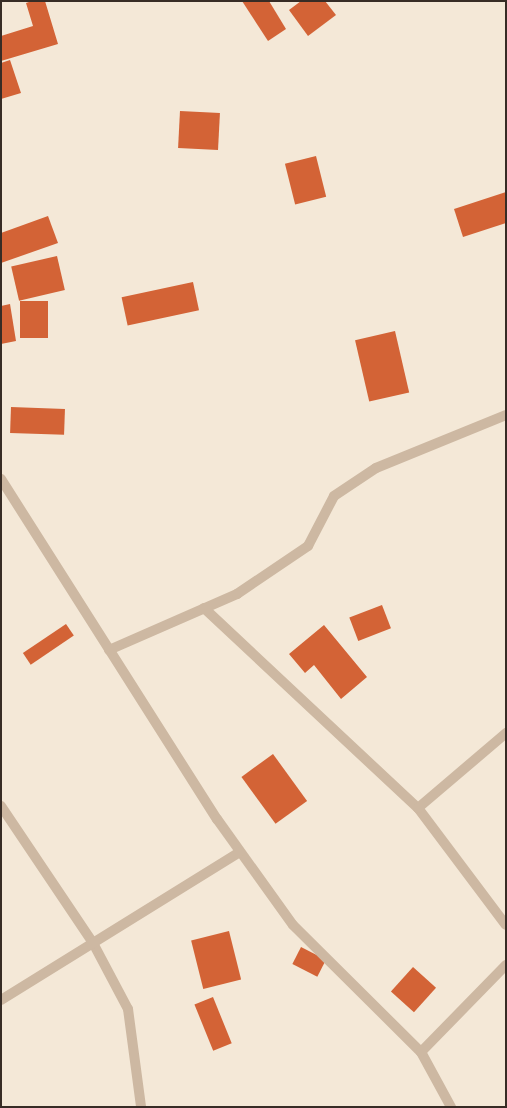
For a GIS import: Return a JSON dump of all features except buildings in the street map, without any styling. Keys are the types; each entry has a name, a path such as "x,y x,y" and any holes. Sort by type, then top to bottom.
{"street":[{"path":"109,650 237,594 308,546 334,496 376,468 506,415"},
{"path":"1,479 109,650 240,852 293,925 421,1052 451,1107"},
{"path":"204,608 418,808 506,925"},
{"path":"418,808 506,733"},
{"path":"1,806 93,943 128,1009 141,1107"},
{"path":"1,1000 240,852"},
{"path":"421,1052 506,965"}]}
